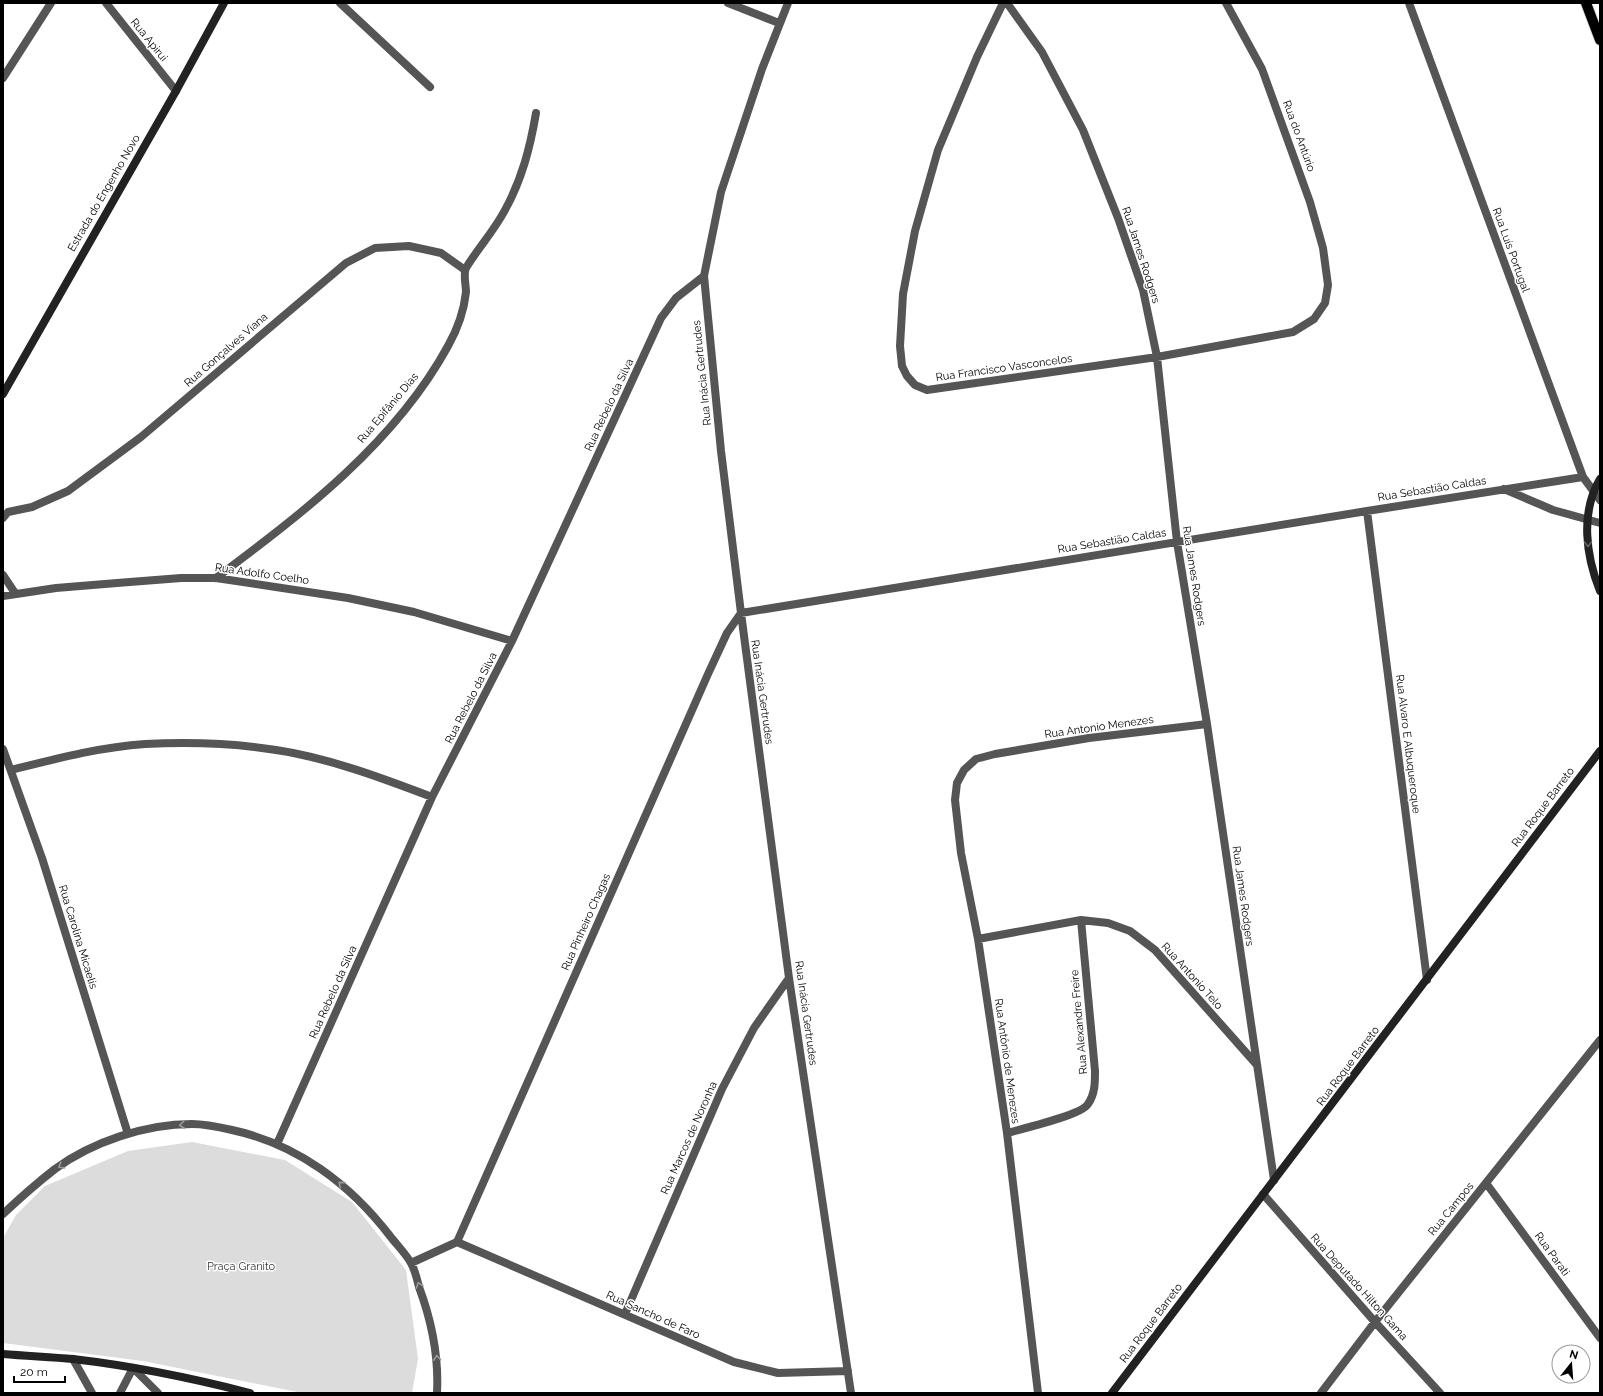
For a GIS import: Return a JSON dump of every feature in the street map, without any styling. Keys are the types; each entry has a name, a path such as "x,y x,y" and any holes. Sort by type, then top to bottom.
{"main road":[{"path":"1586,3 1599,35"}],"street":[{"path":"3,78 51,3"},
{"name":"Rua Apirui","path":"106,3 176,91"},
{"name":"Estrada do Engenho Novo","path":"4,389 176,91 224,3"},
{"path":"340,3 430,87"},
{"path":"728,3 779,24"},
{"name":"Rua Inácia Gertrudes","path":"788,3 762,69 721,192 704,276 721,451 789,978 851,1393"},
{"name":"Rua Francisco Vasconcelos","path":"1003,3 977,57 938,150 915,231 903,294 900,346 902,366 907,376 915,385 927,390 1157,358 1293,332 1314,319 1325,303 1328,285"},
{"name":"Rua James Rodgers","path":"1007,3 1042,52 1083,130 1118,218 1143,290 1157,358 1177,542 1207,724 1274,1180"},
{"name":"Rua do Antúrio","path":"1226,3 1262,70 1278,110 1310,202 1323,248 1328,285"},
{"name":"Rua Luís Portugal","path":"1409,3 1583,478 1600,500"},
{"path":"465,270 504,211 521,177 529,151 536,113"},
{"name":"Rua Gonçalves Viana","path":"5,513 32,507 68,491 141,438 346,262 375,248 409,246 440,253 465,270"},
{"name":"Rua Epifânio Dias","path":"216,578 287,524 353,466 420,390 448,345 460,318 466,292 465,270"},
{"name":"Rua Rebelo da Silva","path":"277,1144 432,797 512,641 661,318 676,298 704,276"},
{"name":"Rua Sebastião Caldas","path":"741,613 1503,489 1583,478"},
{"path":"1600,479 1593,492 1588,520 1588,549 1594,575 1600,591"},
{"path":"1503,489 1537,504 1600,523"},
{"name":"Rua Alvaro E Albuqueroque","path":"1367,511 1427,980"},
{"path":"3,575 15,594"},
{"name":"Rua Adolfo Coelho","path":"3,596 124,582 181,578 216,578 340,596 414,612 512,641"},
{"name":"Rua Pinheiro Chagas","path":"457,1242 708,674 727,633 741,613"},
{"name":"Rua Antonio Menezes","path":"994,754 1089,738 1207,724"},
{"path":"11,770 78,754 144,744 212,743 276,750 343,766 432,797"},
{"name":"Rua Carolina Micaelis","path":"3,749 42,858 128,1134"},
{"name":"Rua Roque Barreto","path":"1112,1393 1600,751"},
{"name":"Rua Antônio de Menezes","path":"994,754 976,760 964,770 957,783 956,800 961,853 978,939 1006,1133 1038,1393"},
{"name":"Rua Antonio Telo","path":"978,939 1081,920 1108,923 1130,931 1155,950 1258,1066"},
{"name":"Rua Alexandre Freire","path":"1006,1133 1074,1114 1088,1106 1094,1091 1095,1071 1081,920"},
{"name":"Rua Marcos de Noronha","path":"625,1314 722,1089 754,1028 789,978"},
{"path":"1597,1044 1600,1055"},
{"name":"Rua Campos","path":"1321,1393 1375,1322 1597,1044"},
{"path":"3,1214 56,1169 84,1152 128,1134 159,1127 192,1124 249,1134 277,1144 307,1159 338,1181 363,1204 411,1263 425,1303 436,1350 437,1393"},
{"name":"Rua Parati","path":"1486,1182 1600,1338"},
{"name":"Rua Deputado Hilton Gama","path":"1263,1194 1375,1322 1440,1393"},
{"path":"411,1263 457,1242"},
{"name":"Rua Sancho de Faro","path":"457,1242 734,1362 778,1373 848,1371"},
{"path":"3,1354 73,1359 133,1368 186,1378 250,1393"},
{"path":"73,1359 92,1393"},
{"path":"120,1393 133,1368"},
{"path":"133,1368 158,1393"}],"green space":[{"name":"Praça Granito","path":"192,1142 285,1160 352,1202 406,1270 418,1359 412,1393 302,1393 143,1361 3,1343 3,1238 16,1215 45,1186 128,1151"}]}
